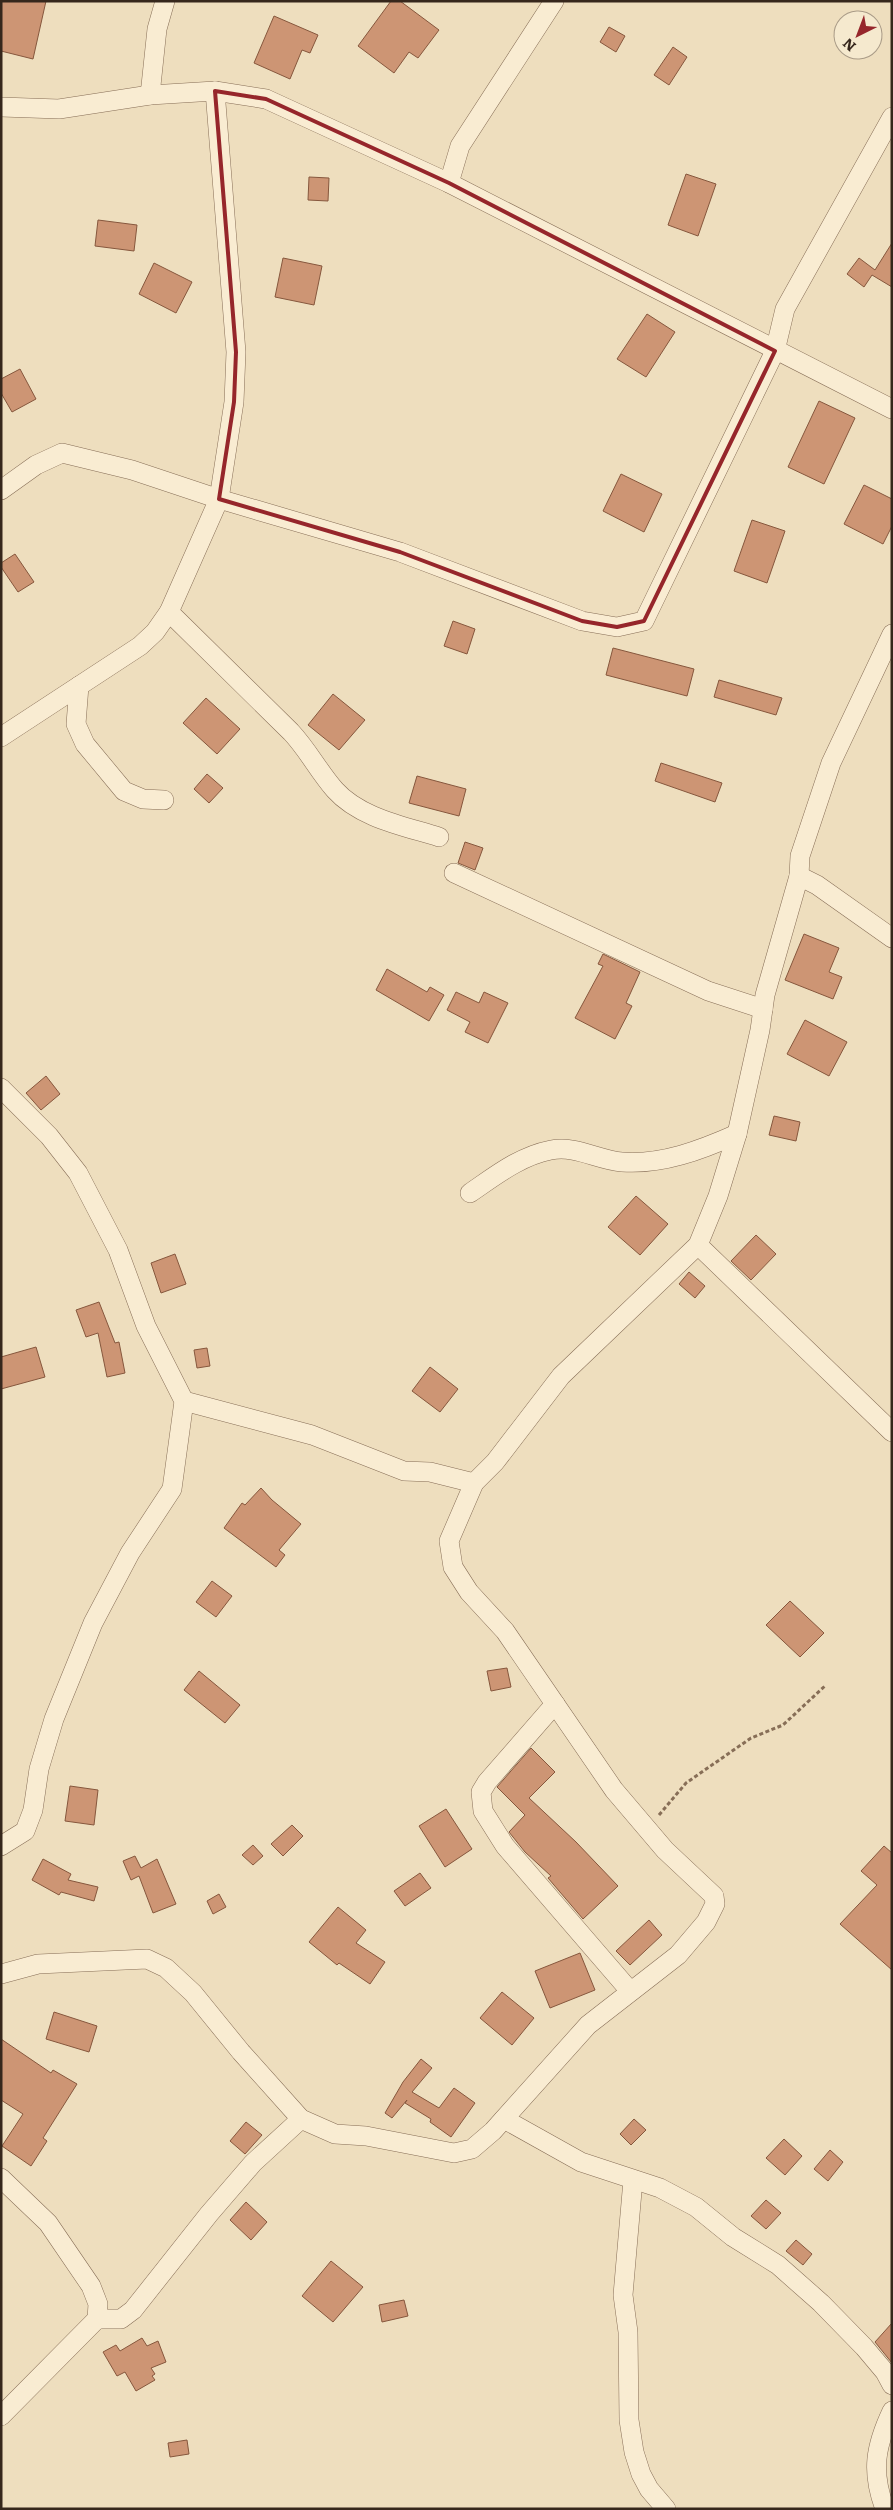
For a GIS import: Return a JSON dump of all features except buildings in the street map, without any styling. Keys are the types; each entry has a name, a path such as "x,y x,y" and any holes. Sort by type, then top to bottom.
{"street":[{"path":"150,95 157,29 166,1"},
{"path":"449,183 460,146 554,1"},
{"path":"1,737 140,646 155,632 169,612 219,499 234,402 236,352 215,92"},
{"path":"1,107 59,109 150,95 215,92 266,99 449,183 775,351 892,409"},
{"path":"1,490 36,465 62,453 132,470 219,499 400,552 582,621 617,627 644,621 775,351 785,309 892,117"},
{"path":"169,612 296,737 335,789 348,802 366,812 439,837"},
{"path":"1,1974 38,1964 111,1959 147,1959 166,1968 194,1993 241,2052 301,2119 335,2134 366,2136 454,2153 472,2149 504,2119 588,2025 678,1955 706,1922 715,1904 714,1896 665,1850 614,1790 505,1631 469,1592 452,1567 449,1541 474,1483 495,1462 561,1376 698,1245 718,1196 737,1134 765,995 798,876 800,856 831,763 892,634"},
{"path":"78,686 76,724 85,744 124,791 143,799 164,800"},
{"path":"454,874 708,991 763,1009"},
{"path":"798,876 817,885 892,938"},
{"path":"1,1088 50,1136 78,1173 118,1250 146,1326 184,1401 172,1489 130,1553 93,1623 54,1719 39,1769 33,1810 25,1831 1,1846"},
{"path":"470,1193 515,1163 552,1150 585,1152 622,1162 661,1160 697,1152 737,1134"},
{"path":"698,1245 892,1432"},
{"path":"184,1401 312,1435 404,1471 430,1472 474,1483"},
{"path":"555,1704 480,1792 483,1811 505,1846 630,1991"},
{"path":"97,2319 121,2318 133,2310 215,2207 254,2163 301,2119"},
{"path":"504,2119 581,2162 660,2188 696,2206 733,2236 778,2265 864,2346 892,2385"},
{"path":"1,2178 48,2223 92,2286 98,2304 97,2319 1,2416"},
{"path":"632,2180 623,2295 628,2332 629,2420 634,2452 641,2474 649,2489 666,2509"},
{"path":"885,2509 874,2469 882,2431 892,2412"}],"path":[{"path":"647,1828 686,1783 751,1738 783,1724 826,1685"}],"highlighted area":[{"path":"215,91 266,99 449,183 775,351 644,621 617,627 582,621 400,552 219,499 234,402 236,352"}]}
